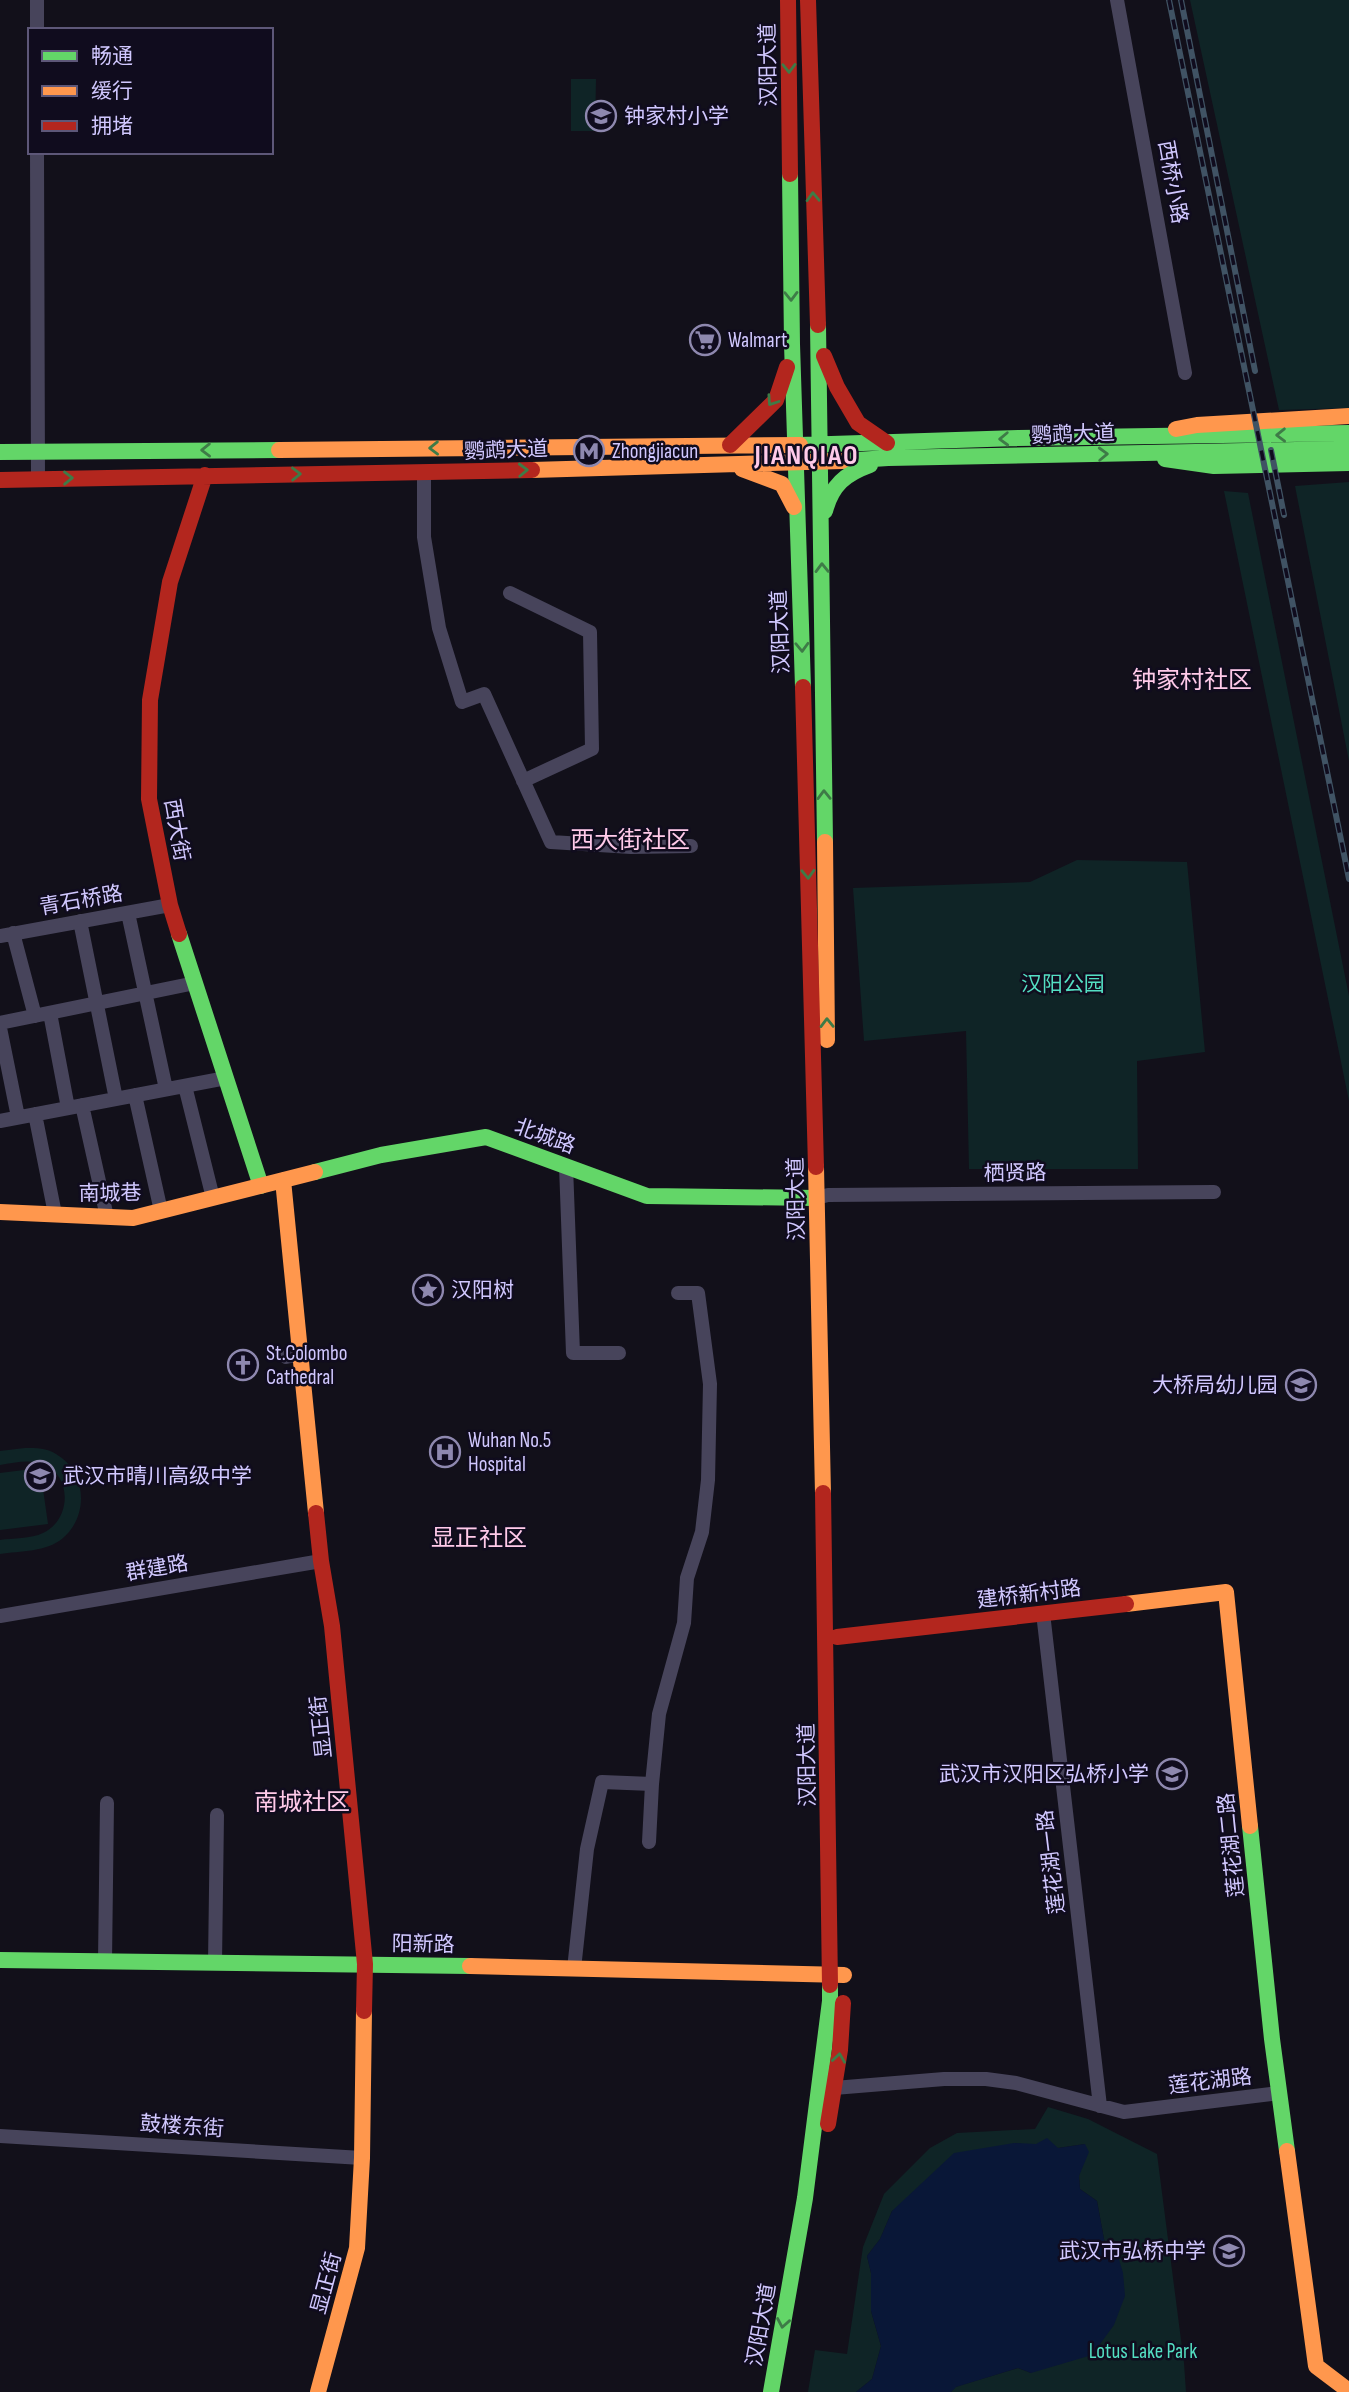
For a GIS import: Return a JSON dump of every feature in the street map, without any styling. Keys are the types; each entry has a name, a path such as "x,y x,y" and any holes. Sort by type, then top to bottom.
{"main road":[{"name":"汉阳大道","path":"771,2392 805,2198 830,2001 837,1975 837,1637 795,464 788,0"},
{"name":"汉阳大道","path":"786,2392 840,2050 822,1197 819,345 808,0"},
{"path":"730,445 776,400 792,344"},
{"path":"819,345 837,387 858,423 887,451 839,479 831,492 821,528"},
{"path":"1129,445 1197,425 1349,416"},
{"name":"鹦鹉大道","path":"0,453 795,444 887,451 1129,445 1349,433"},
{"path":"1129,445 1214,466 1349,463"},
{"name":"鹦鹉大道","path":"1129,445 1349,449"},
{"name":"鹦鹉大道","path":"0,480 795,464 820,463 887,451"},
{"path":"729,465 782,484 790,495 796,512 798,530"},
{"name":"西大街","path":"205,475 170,582 150,700 149,799 170,905 261,1186"},
{"name":"北城路","path":"261,1186 381,1155 486,1137 647,1196 822,1197"},
{"name":"显正街","path":"284,1180 293,1355 332,1626 365,1964 362,2158 357,2248 318,2392"},
{"name":"南城巷","path":"0,1212 133,1218 261,1186"},
{"name":"建桥新村路","path":"837,1637 1226,1592"},
{"name":"莲花湖二路","path":"1226,1592 1279,2093"},
{"name":"阳新路","path":"0,1960 365,1964 837,1975"},
{"name":"莲花湖路","path":"1279,2093 1316,2366 1349,2391"}],"street":[{"path":"37,0 37,28"},
{"name":"西桥小路","path":"1117,0 1185,373"},
{"path":"37,154 38,479"},
{"path":"424,473 424,537 439,628 462,702 484,694 551,842 631,847 691,846"},
{"path":"510,593 590,632 592,749 523,781"},
{"name":"青石桥路","path":"6,934 170,905"},
{"path":"128,913 166,1089"},
{"path":"80,921 116,1099"},
{"path":"6,934 35,1016"},
{"path":"18,1117 0,1025 195,984"},
{"path":"50,1013 107,1217"},
{"path":"0,1121 226,1078"},
{"path":"185,1086 212,1198"},
{"path":"135,1095 161,1211"},
{"path":"35,1114 55,1214"},
{"path":"566,1166 573,1353 619,1353"},
{"name":"栖贤路","path":"822,1197 1214,1192"},
{"path":"649,1842 659,1714 684,1623 687,1578 702,1532 708,1480 710,1384 698,1293 678,1293"},
{"name":"群建路","path":"0,1616 321,1561"},
{"name":"莲花湖一路","path":"1043,1613 1100,2106"},
{"path":"574,1969 587,1849 602,1782 652,1784"},
{"path":"105,1961 107,1803"},
{"path":"215,1962 217,1815"},
{"name":"莲花湖路","path":"834,2088 944,2079 986,2079 1016,2083 1124,2112 1279,2093"},
{"name":"鼓楼东街","path":"0,2136 362,2158"}],"green space":[{"path":"1190,0 1349,0 1349,408 1279,410"},
{"path":"571,79 596,79 595,131 571,131"},
{"path":"1349,482 1349,761 1295,486"},
{"path":"1224,491 1248,493 1349,996 1349,1101"},
{"name":"汉阳公园","path":"1077,860 1187,862 1205,1052 1137,1061 1138,1169 969,1169 966,1031 864,1041 853,888 1030,882"},
{"path":"25,1448 49,1451 66,1462 79,1483 80,1506 71,1529 57,1543 33,1550 0,1554 0,1540 43,1533 52,1527 63,1509 64,1488 53,1470 32,1462 0,1465 0,1451"},
{"path":"40,1468 48,1524 0,1530 0,1473"},
{"name":"Lotus Lake Park","path":"1048,2107 1088,2119 1157,2154 1186,2392 951,2392 955,2387 1018,2368 1031,2373 1106,2250 1097,2201 1080,2189 1079,2176 1085,2144 1058,2148 1014,2143 892,2211 880,2239 867,2256 871,2273 871,2311 881,2346 872,2379 856,2392 808,2392 815,2350 847,2354 863,2247 884,2194 930,2148 957,2133 1035,2129"}],"water":[{"path":"1047,2138 1058,2148 1085,2144 1089,2152 1079,2176 1080,2189 1097,2201 1106,2250 1118,2256 1123,2273 1125,2296 1114,2325 1092,2355 1031,2373 1018,2368 956,2387 951,2392 856,2392 872,2379 881,2346 871,2311 871,2273 867,2256 880,2239 892,2211 954,2153 1014,2143 1036,2144"}],"railway":[{"path":"1169,0 1349,879"},
{"path":"1181,0 1255,371"},
{"path":"1271,450 1284,515"}],"traffic: fast":[{"path":"790,174 792,344 803,687"},
{"path":"818,325 825,842"},
{"path":"800,445 1018,438 1349,433"},
{"path":"842,461 1349,449"},
{"path":"0,452 279,450"},
{"path":"1165,459 1214,466 1349,463"},
{"path":"825,511 836,487 853,472 870,465"},
{"path":"179,934 261,1186"},
{"path":"315,1172 381,1155 486,1137 647,1196 816,1198"},
{"path":"1250,1826 1272,2039 1287,2151"},
{"path":"0,1960 470,1966"},
{"path":"771,2392 805,2198 830,1985"}],"traffic: slow":[{"path":"1176,429 1197,425 1349,416"},
{"path":"279,450 800,445"},
{"path":"532,470 842,461"},
{"path":"742,469 782,484 794,507"},
{"path":"825,842 827,1040"},
{"path":"816,1167 823,1493"},
{"path":"0,1212 133,1218 315,1172"},
{"path":"283,1180 316,1513"},
{"path":"1126,1604 1226,1592 1250,1826"},
{"path":"470,1966 844,1975"},
{"path":"318,2392 357,2248 362,2158 364,2011"},
{"path":"1287,2151 1316,2366 1349,2391"}],"traffic: jam":[{"path":"788,0 790,174"},
{"path":"808,0 818,325"},
{"path":"824,356 837,387 858,423 887,443"},
{"path":"730,445 776,400 787,367"},
{"path":"0,480 532,470"},
{"path":"179,934 170,905 149,799 150,700 170,582 205,475"},
{"path":"803,687 816,1167"},
{"path":"823,1493 830,1985"},
{"path":"316,1513 332,1626 365,1964 364,2011"},
{"path":"837,1637 1126,1604"},
{"path":"828,2124 840,2050 843,2003"}],"place":[{"name":"钟家村小学","path":"601,116"},
{"name":"Walmart","path":"705,340"},
{"name":"Zhongjiacun","path":"589,451"},
{"name":"汉阳树","path":"428,1290"},
{"name":"St.Colombo Cathedral","path":"243,1365"},
{"name":"大桥局幼儿园","path":"1301,1385"},
{"name":"Wuhan No.5 Hospital","path":"445,1452"},
{"name":"武汉市晴川高级中学","path":"40,1476"},
{"name":"武汉市汉阳区弘桥小学","path":"1172,1774"},
{"name":"武汉市弘桥中学","path":"1229,2251"}],"district":[{"name":"JIANQIAO","path":"807,454"},
{"name":"钟家村社区","path":"1192,680"},
{"name":"西大街社区","path":"630,840"},
{"name":"显正社区","path":"479,1538"},
{"name":"南城社区","path":"302,1802"}]}
